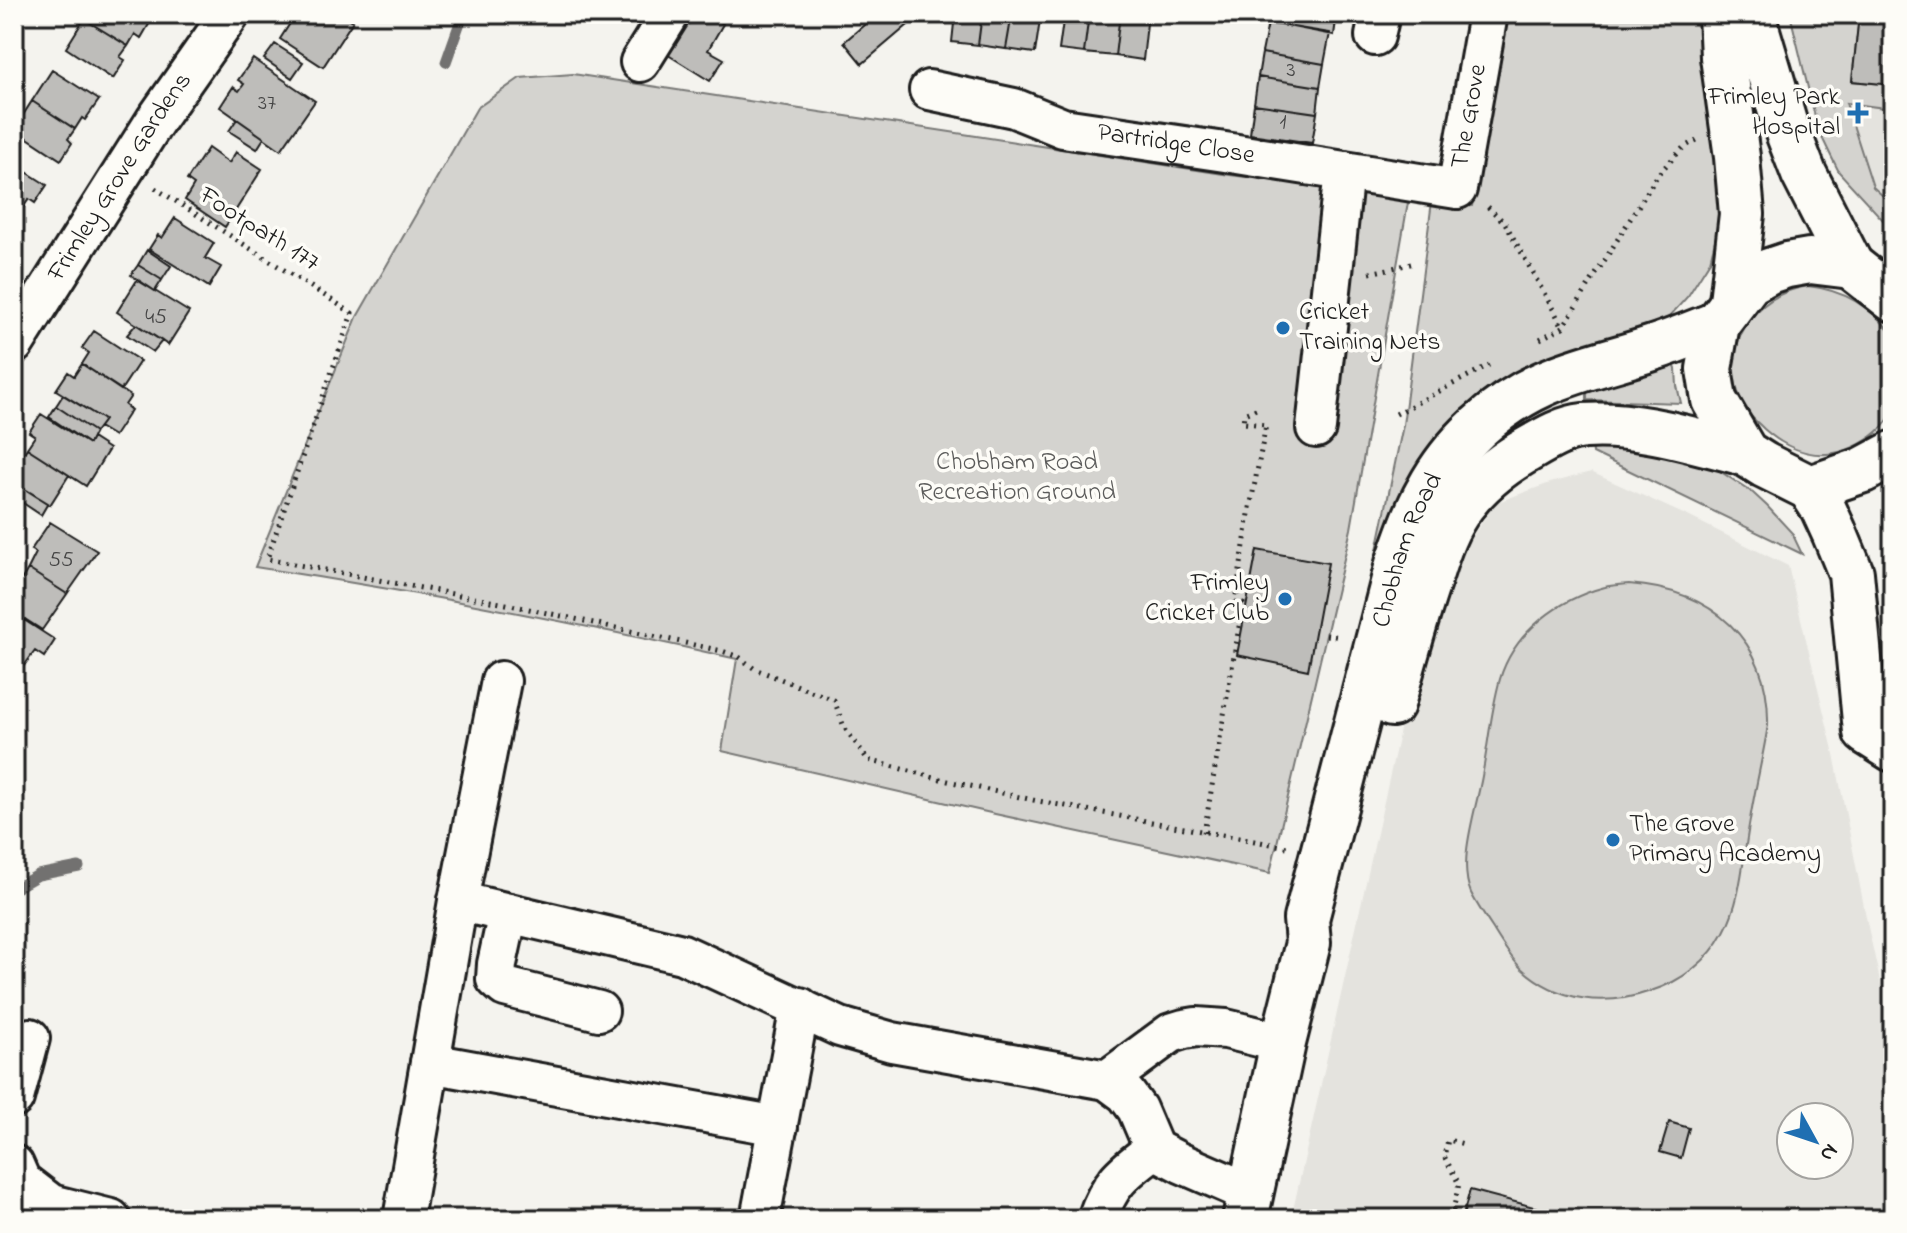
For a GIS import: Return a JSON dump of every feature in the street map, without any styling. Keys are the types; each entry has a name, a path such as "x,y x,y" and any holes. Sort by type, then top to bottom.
{"main road":[{"path":"1721,14 1723,57 1742,214 1724,313 1711,346 1709,369 1714,400 1745,453 1810,488 1823,508 1851,573 1866,732 1893,749"},
{"path":"1752,14 1784,122 1804,174 1851,266 1893,299"},
{"path":"1724,313 1749,282 1769,271 1810,261 1851,266"},
{"name":"Chobham Road","path":"1247,1206 1308,943 1306,919 1398,564 1429,488 1455,450 1490,416 1513,400 1543,384 1655,347 1724,313"},
{"name":"Chobham Road","path":"1308,943 1332,924 1423,594 1444,533 1463,504 1505,463 1537,444 1581,426 1655,430 1745,453"},
{"path":"1810,488 1863,470 1893,454"}],"street":[{"name":"Frimley Grove Gardens","path":"14,344 155,121 230,14"},
{"path":"640,62 670,14"},
{"name":"The Grove","path":"1442,186 1488,14"},
{"name":"Partridge Close","path":"929,90 1014,108 1063,128 1442,186"},
{"path":"1316,428 1344,171"},
{"path":"403,1219 458,901 501,681"},
{"path":"458,901 682,954 840,1027 892,1042 1107,1080 1117,1085 1132,1101 1154,1149 1247,1206"},
{"path":"508,913 496,979 505,987 599,1011"},
{"path":"760,1219 800,1007"},
{"path":"1107,1080 1171,1033 1184,1029 1226,1029 1283,1043"},
{"path":"14,1098 30,1038"},
{"path":"430,1063 778,1126"},
{"path":"1097,1219 1110,1190 1123,1173 1154,1149"},
{"path":"14,1165 21,1181 51,1204 111,1219"}],"path":[{"path":"1535,342 1563,327 1659,173 1684,147 1704,137"},
{"name":"Footpath 177","path":"144,181 352,313 267,559 506,604 722,651 739,657 755,669 834,700 844,727 868,760 1033,800 1204,833"},
{"path":"1442,186 1483,202 1505,223 1563,327"},
{"path":"1396,414 1493,363"},
{"path":"1256,409 1244,414 1243,423 1266,425 1237,588 1235,602 1243,603 1204,833 1294,849"},
{"path":"1451,1219 1459,1184 1444,1156 1448,1140 1464,1144"}],"shaded area":[{"name":"Frimley Park Hospital","path":"1800,14 1893,14 1893,231 1882,220"},
{"name":"The Grove Primary Academy","path":"1591,472 1788,566 1834,754 1893,1039 1893,1219 1291,1219 1416,658 1456,561 1495,503"}],"green space":[{"path":"1505,14 1700,14 1721,216 1710,261 1688,296 1670,316 1652,329 1524,372 1360,632 1403,425 1432,201 1472,206"},
{"path":"1790,14 1859,15 1852,81 1893,85 1893,109 1846,103 1873,187 1893,205 1893,231 1839,172 1818,129"},
{"name":"Chobham Road Recreation Ground","path":"573,74 1230,175 1409,197 1351,529 1270,873 722,751 737,659 497,609 255,567 357,317 477,108 520,78"},
{"path":"1808,286 1833,291 1856,301 1876,316 1893,335 1891,416 1866,441 1830,454 1795,449 1774,437 1745,408 1735,380 1734,361 1745,326 1771,300 1788,291"},
{"path":"1673,363 1681,403 1587,400 1587,388"},
{"path":"1591,435 1709,464 1767,506 1792,533 1802,554 1593,453"},
{"path":"1629,584 1686,596 1730,624 1747,644 1759,668 1766,694 1768,725 1738,892 1730,919 1718,942 1694,969 1662,987 1634,996 1599,1000 1550,988 1521,968 1471,893 1467,881 1467,854 1500,679 1516,646 1540,620 1571,600 1605,587"}],"building":[{"path":"87,14 155,14 141,38 135,34 128,46 84,19"},
{"path":"296,14 342,14 353,21 323,67 280,39"},
{"path":"689,14 707,14 723,24 708,50 724,59 710,81 665,53"},
{"path":"877,14 921,14 862,64 844,42"},
{"path":"955,14 982,14 978,45 952,42"},
{"path":"982,14 1012,14 1006,49 978,45"},
{"path":"1012,14 1041,14 1035,53 1006,49"},
{"path":"1064,14 1089,14 1084,53 1059,50"},
{"path":"1089,14 1120,14 1115,56 1084,53"},
{"path":"1120,14 1148,14 1143,60 1115,56"},
{"path":"1289,14 1337,14 1334,35 1287,26"},
{"name":"Frimley Park Hospital","path":"1840,14 1893,14 1893,85 1852,81 1859,15"},
{"path":"84,19 128,46 120,57 125,60 113,79 66,48"},
{"path":"1268,23 1330,33 1324,64 1262,53"},
{"path":"275,44 303,62 292,78 264,59"},
{"path":"1262,53 1324,64 1320,87 1258,77"},
{"path":"253,59 315,101 281,150 220,107 233,87 239,91 244,84 238,80"},
{"path":"52,70 99,100 75,129 32,101"},
{"path":"1258,77 1320,87 1317,113 1254,104"},
{"path":"32,101 75,129 68,139 72,143 61,160 14,129"},
{"path":"1254,104 1317,113 1312,143 1250,134"},
{"path":"237,119 264,138 257,149 229,131"},
{"path":"208,148 229,163 236,152 262,169 225,227 185,200 194,185 187,180"},
{"path":"14,164 47,185 35,203 29,199 20,212 14,208"},
{"path":"175,218 214,243 205,258 221,267 209,287 149,249 158,235 162,238"},
{"path":"147,250 171,266 162,280 138,265"},
{"path":"138,265 162,280 155,291 131,275"},
{"path":"137,280 189,312 168,345 117,312"},
{"path":"136,324 162,341 153,352 127,335"},
{"path":"94,331 140,361 121,390 82,364 89,353 82,348"},
{"path":"82,364 131,396 125,405 131,410 114,436 99,427 104,420 56,390 68,372 74,376"},
{"path":"63,395 104,420 95,432 56,406"},
{"path":"56,406 95,432 89,444 49,417"},
{"path":"41,414 89,444 92,438 109,449 86,486 27,448 35,436 29,432"},
{"path":"27,448 69,475 50,505 14,482 14,455 20,459"},
{"path":"20,486 48,503 41,515 14,497"},
{"path":"50,522 97,551 67,594 28,569 36,553 31,550"},
{"name":"Frimley Cricket Club","path":"1257,550 1328,563 1308,670 1237,655"},
{"path":"28,569 67,594 42,630 14,612 14,577 16,575 22,579"},
{"path":"24,620 55,640 44,657 35,651 17,675 14,673 14,630 16,632"},
{"path":"1669,1122 1689,1128 1681,1158 1660,1152"},
{"path":"1470,1190 1579,1219 1462,1219"}],"waterway":[{"path":"446,62 463,14"},
{"path":"14,889 38,875 79,867"}],"place":[{"name":"Frimley Park Hospital","path":"1858,113"},
{"name":"Cricket Training Nets","path":"1283,328"},
{"name":"Frimley Cricket Club","path":"1285,599"},
{"name":"The Grove Primary Academy","path":"1613,840"}]}
